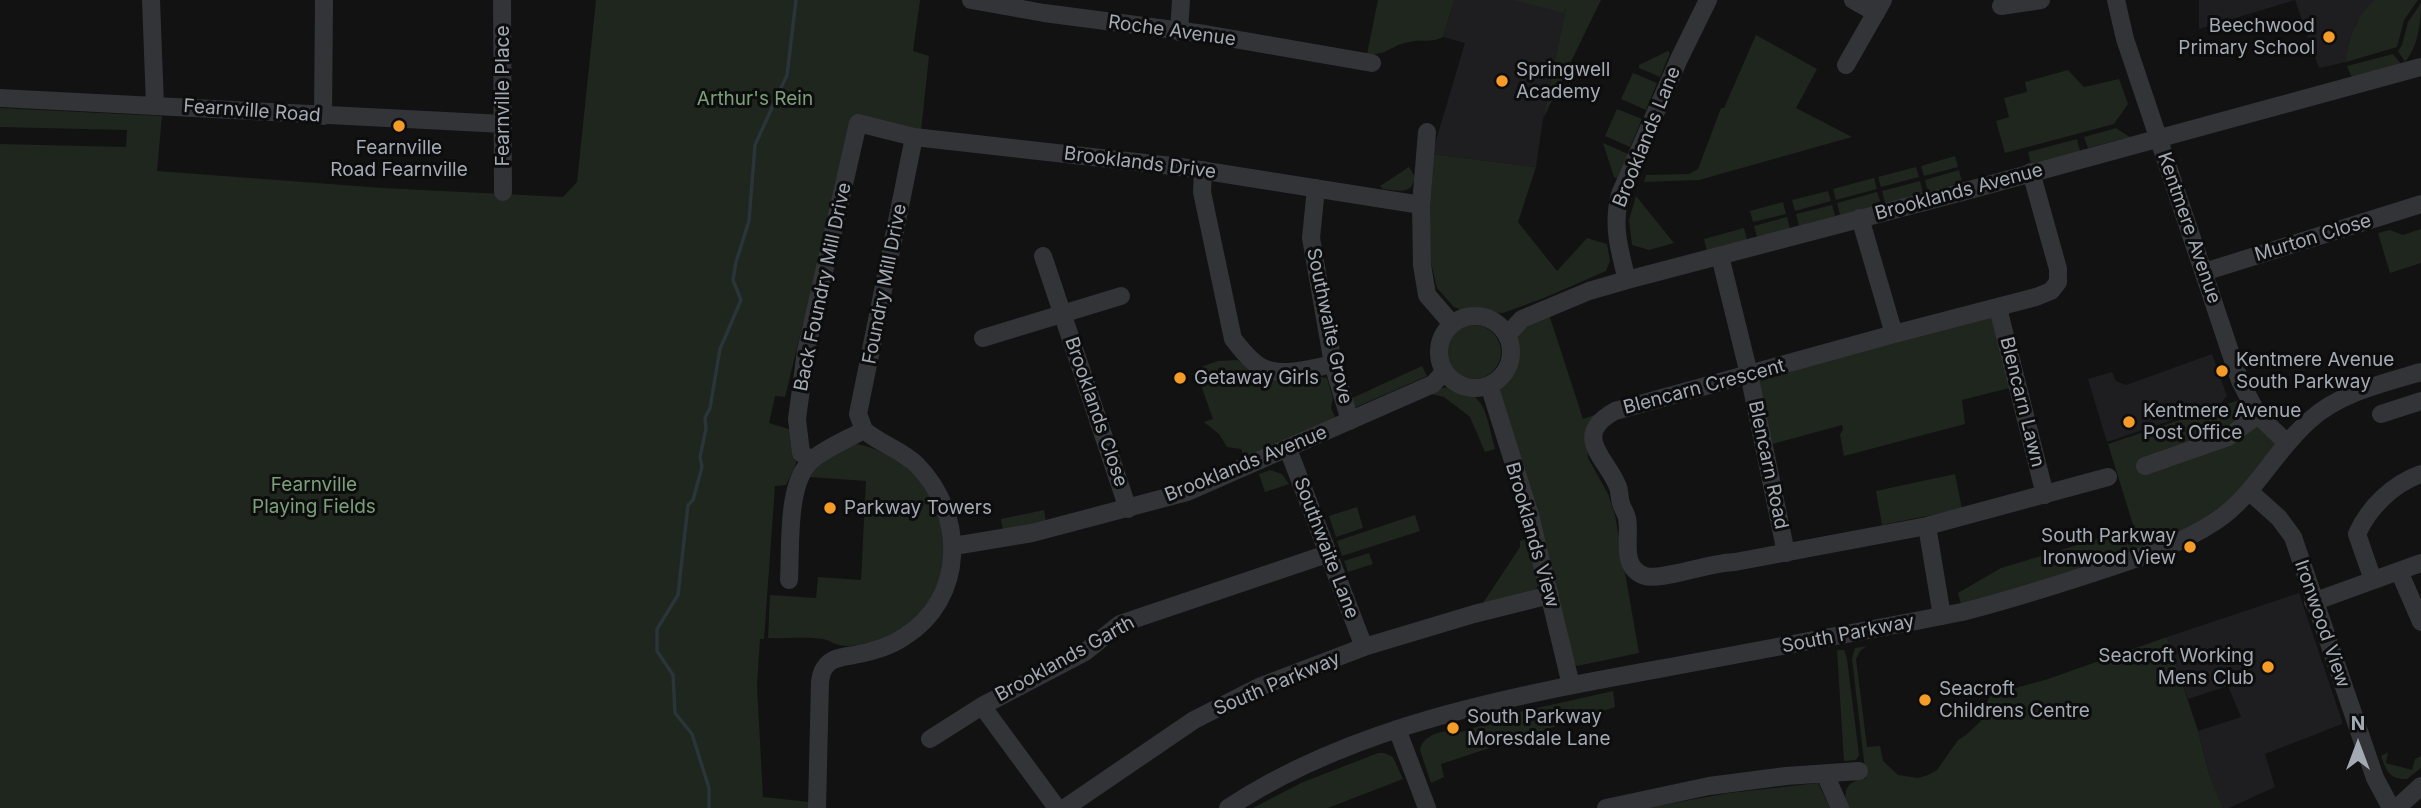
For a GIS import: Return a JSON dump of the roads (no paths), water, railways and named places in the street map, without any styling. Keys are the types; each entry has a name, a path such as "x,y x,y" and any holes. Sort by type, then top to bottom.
{"street":[{"path":"151,0 155,105"},
{"path":"323,116 324,0"},
{"name":"Fearnville Place","path":"502,0 503,192"},
{"name":"Roche Avenue","path":"971,0 1044,13 1205,34 1372,64"},
{"path":"1179,32 1181,0"},
{"name":"Brooklands Lane","path":"1627,279 1615,230 1618,203 1659,103 1708,0"},
{"path":"1846,65 1879,6 1853,0"},
{"path":"2001,6 2041,0"},
{"name":"Kentmere Avenue","path":"2116,0 2125,39 2240,381 2258,415 2287,443"},
{"name":"Brooklands Avenue","path":"1507,335 1522,319 1589,291 1627,279 2421,67"},
{"name":"Fearnville Road","path":"0,98 503,124"},
{"name":"Brooklands Drive","path":"858,123 914,136 1203,170 1421,205"},
{"name":"Back Foundry Mill Drive","path":"806,456 797,419 806,351 858,123"},
{"path":"1427,132 1421,205 1422,256 1427,295 1452,324"},
{"name":"Foundry Mill Drive","path":"864,430 859,414 914,136"},
{"path":"1203,170 1202,192 1233,339 1247,356 1262,368 1281,372 1333,364"},
{"name":"Blencarn Crescent","path":"1786,553 1702,566 1656,577 1643,575 1634,569 1628,560 1627,519 1618,486 1598,455 1595,429 1602,418 1615,411 1998,308 2051,291 2057,282 2058,269 2031,173"},
{"name":"Southwaite Grove","path":"1316,188 1311,238 1333,364 1350,421"},
{"name":"Murton Close","path":"2204,272 2421,204"},
{"path":"1860,218 1894,334"},
{"name":"Brooklands Close","path":"1043,256 1128,509"},
{"name":"Blencarn Road","path":"1720,256 1749,374 1786,553"},
{"name":"Brooklands Close","path":"983,338 1121,296"},
{"name":"Blencarn Lawn","path":"1998,308 2045,495"},
{"path":"1482,316 1501,327 1507,335 1511,351 1503,374 1489,385 1469,388 1451,379 1444,372 1438,352 1440,341 1452,324 1461,318 1482,316"},
{"name":"Brooklands Avenue","path":"954,546 1032,533 1187,492 1433,384 1444,372"},
{"name":"South Parkway","path":"1228,808 1256,789 1397,729 1519,695 1942,616 2010,600 2147,555 2211,524 2230,511 2287,443 2329,405 2372,387 2421,372"},
{"name":"Brooklands View","path":"1489,385 1530,515 1571,685"},
{"path":"2381,414 2421,401"},
{"path":"2145,466 2228,437 2258,415"},
{"path":"789,580 797,479 806,456 864,430 917,465 936,489 949,516 954,546 953,562 944,591 928,617 905,637 887,646 831,661 821,674 817,808"},
{"name":"Southwaite Lane","path":"1288,449 1364,647"},
{"path":"2373,580 2357,534 2377,505 2403,480 2421,474"},
{"path":"1786,553 1927,526 2108,477"},
{"name":"Ironwood View","path":"2249,491 2279,518 2293,537 2375,778 2394,808"},
{"path":"1927,526 1942,616"},
{"name":"Brooklands Garth","path":"930,739 982,706 1086,652 1120,624 1327,554"},
{"path":"2313,602 2421,563"},
{"path":"2399,571 2421,622"},
{"name":"South Parkway","path":"1065,808 1194,720 1259,687 1364,647 1474,614 1550,595"},
{"path":"982,706 1057,808"},
{"path":"1397,729 1427,808"},
{"path":"1606,808 1709,786 1786,776 1858,771"},
{"path":"1825,774 1840,808"},
{"path":"2394,808 2421,786"}],"waterway":[{"path":"709,808 709,788 692,734 675,713 673,675 657,651 657,629 678,595 688,505 693,500 702,467 700,457 706,429 705,418 710,408 720,349 741,300 733,280 749,221 755,145 787,75 796,0"}],"place":[{"name":"Beechwood Primary School","path":"2329,37"},
{"name":"Springwell Academy","path":"1502,81"},
{"name":"Fearnville Road Fearnville","path":"399,126"},
{"name":"Kentmere Avenue South Parkway","path":"2222,371"},
{"name":"Getaway Girls","path":"1180,378"},
{"name":"Kentmere Avenue Post Office","path":"2129,422"},
{"name":"Parkway Towers","path":"830,508"},
{"name":"South Parkway Ironwood View","path":"2190,547"},
{"name":"Seacroft Working Mens Club","path":"2268,667"},
{"name":"Seacroft Childrens Centre","path":"1925,700"},
{"name":"South Parkway Moresdale Lane","path":"1453,728"}],"park label":[{"name":"Arthur's Rein","path":"755,99"},
{"name":"Fearnville Playing Fields","path":"314,496"}]}
